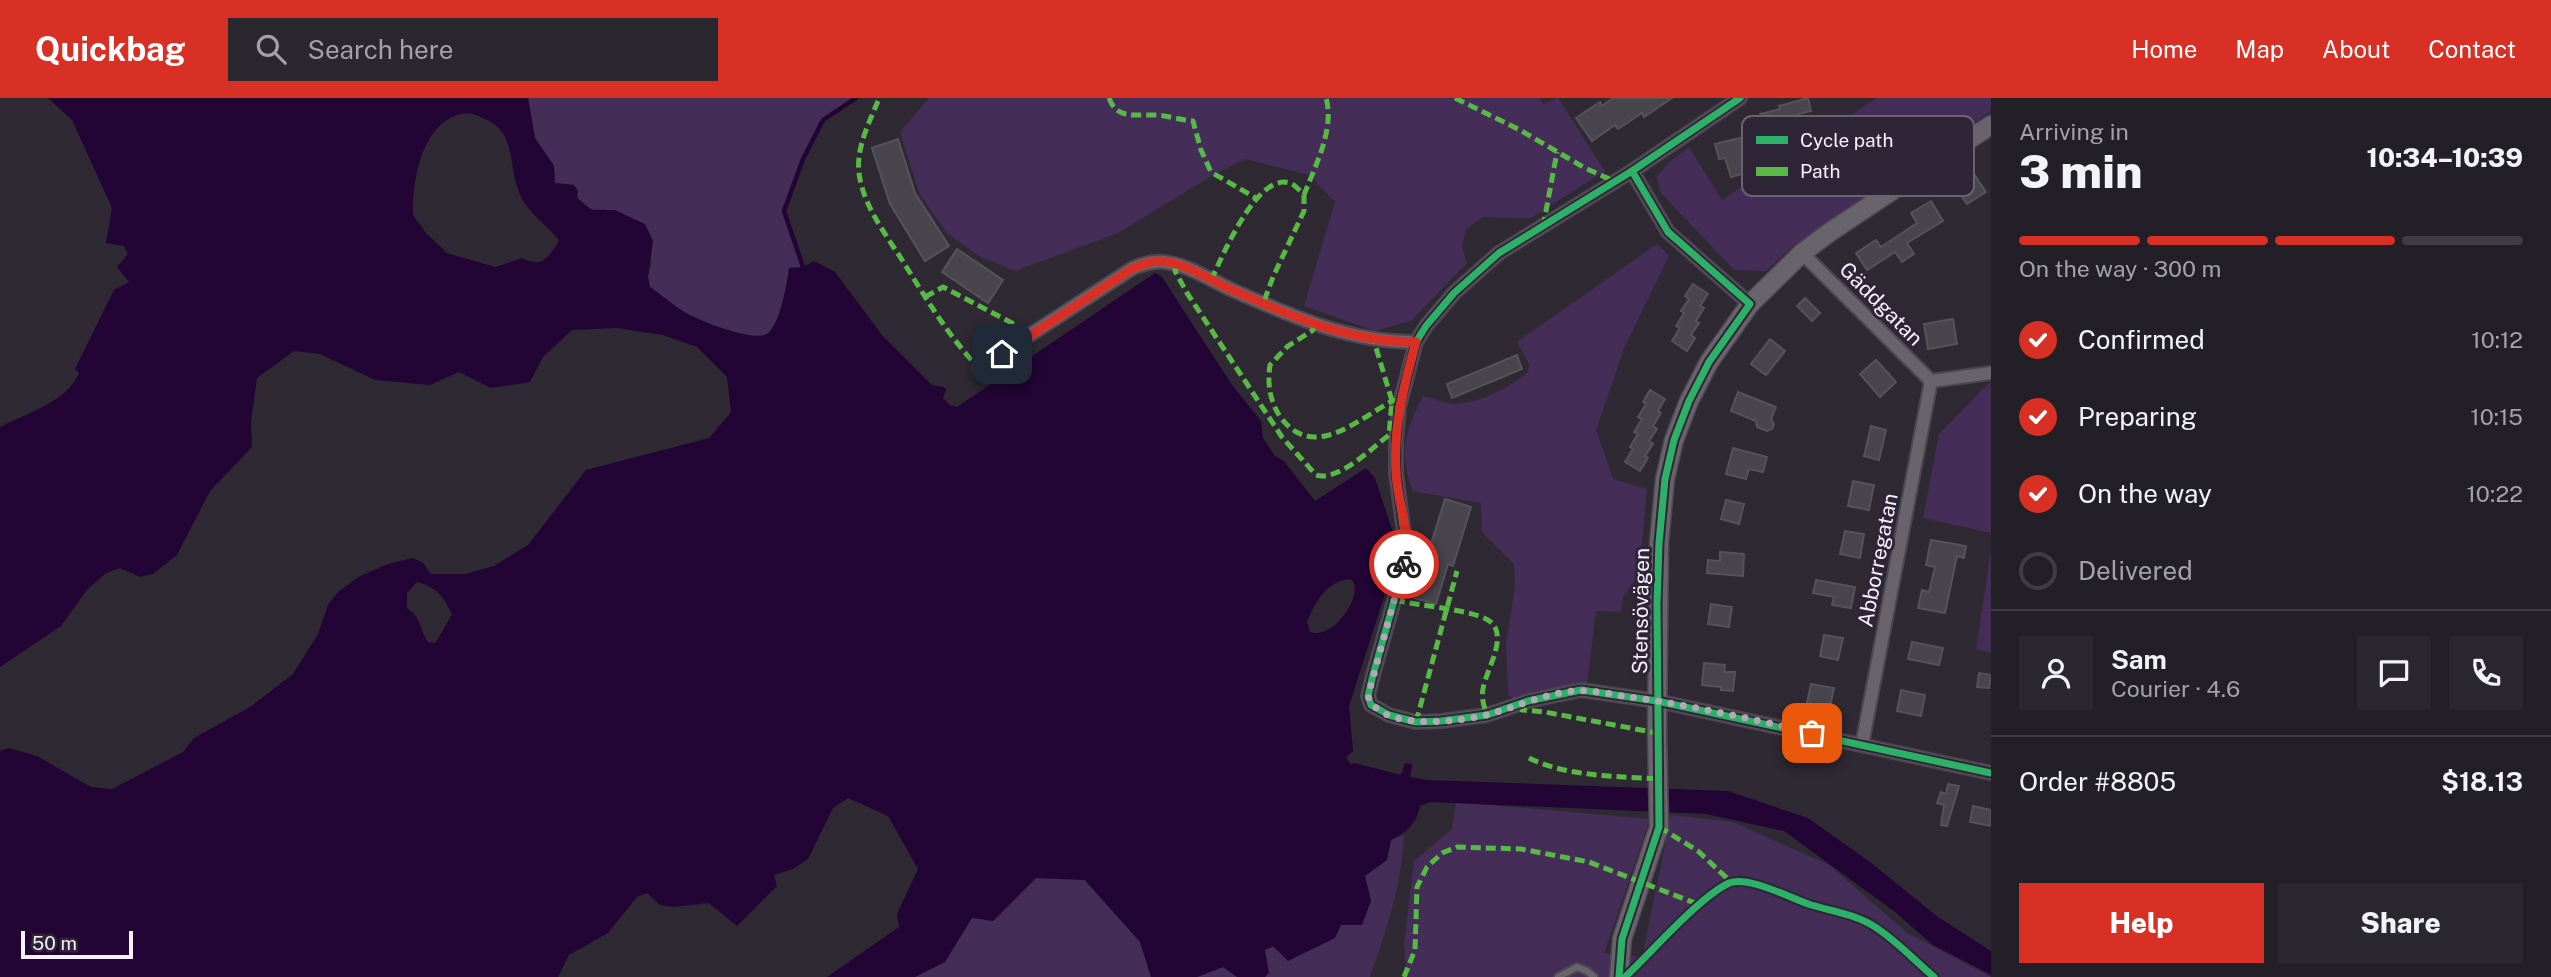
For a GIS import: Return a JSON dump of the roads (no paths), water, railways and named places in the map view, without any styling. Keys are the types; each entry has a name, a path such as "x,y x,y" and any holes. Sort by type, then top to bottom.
{"street":[{"path":"1740,98 1632,171 1499,253 1454,293 1416,342 1399,407 1396,451 1397,482 1407,555 1373,675 1368,696 1371,705 1389,715 1416,722 1441,721 1488,715 1528,701 1581,690 1657,701 1991,772"},
{"name":"Stensövägen","path":"1974,136 1991,125"},
{"path":"1632,171 1668,232 1750,304"},
{"name":"Stensövägen","path":"1619,977 1622,939 1659,827 1658,568 1665,479 1674,440 1689,401 1709,362 1750,304 1802,253 1884,196"},
{"name":"Gäddgatan","path":"1802,253 1931,381"},
{"path":"979,368 1133,268 1157,261 1177,265 1263,304 1337,331 1374,341 1416,342"},
{"path":"1931,381 1991,373"},
{"name":"Abborregatan","path":"1862,745 1931,381"}],"lane":[{"path":"1577,967 1578,957"},
{"path":"1558,977 1577,967 1594,977"}],"waterway":[{"path":"803,267 784,211 803,159 823,120 856,98"}]}
